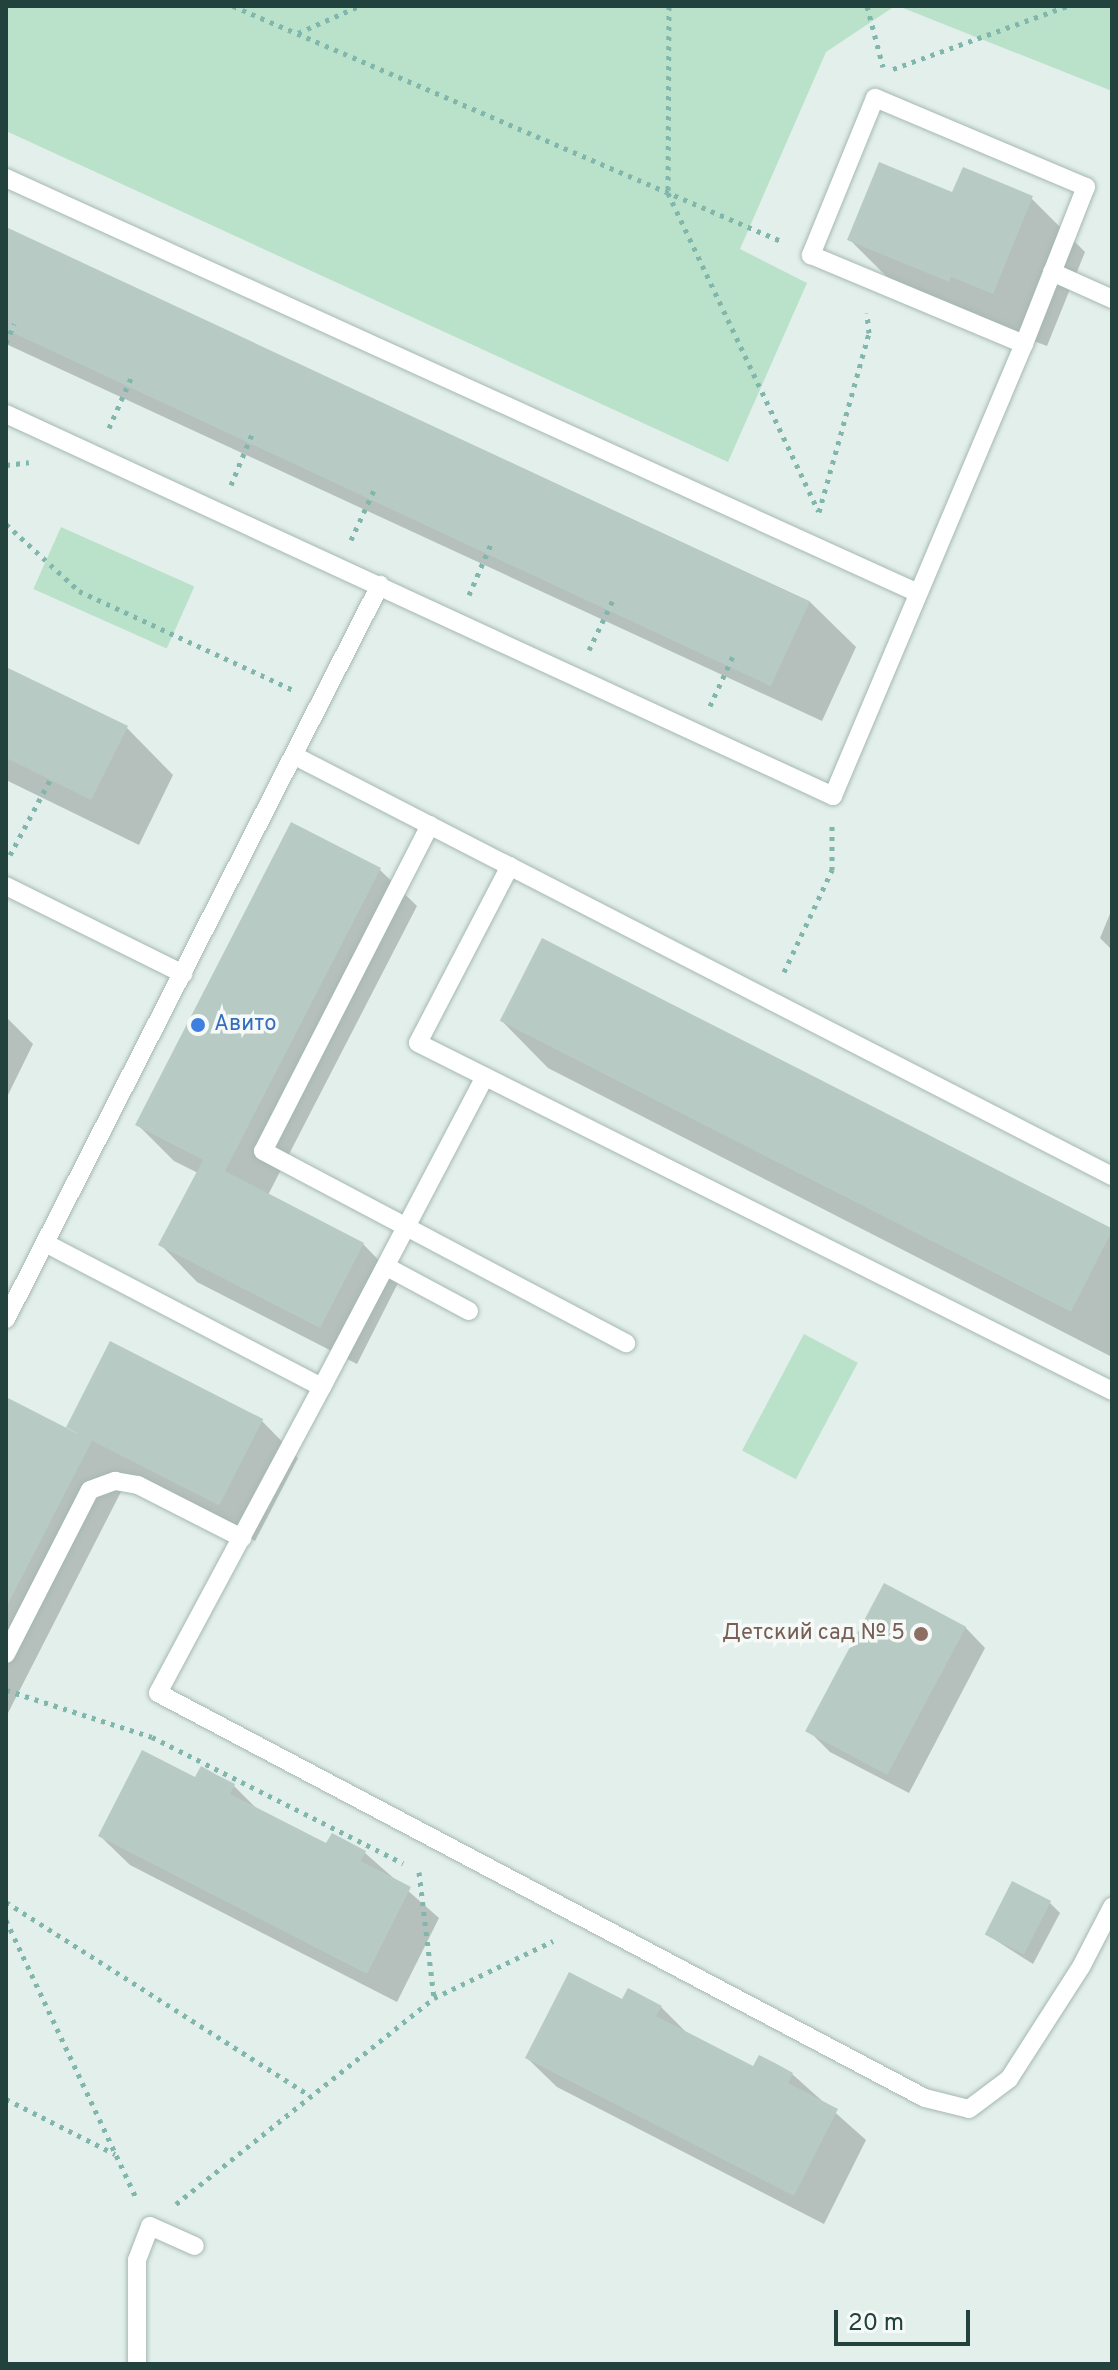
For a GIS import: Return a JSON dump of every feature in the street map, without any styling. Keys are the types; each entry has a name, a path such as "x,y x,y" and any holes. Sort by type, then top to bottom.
{"lane":[{"path":"6,414 833,796 1024,344 1086,187 875,98 811,255 1024,344"},
{"path":"6,178 918,593"},
{"path":"1052,272 1112,299"},
{"path":"6,1319 380,585"},
{"path":"295,756 1112,1176"},
{"path":"430,825 263,1151 407,1230 626,1343"},
{"path":"510,866 418,1043 1112,1391"},
{"path":"6,886 183,974"},
{"path":"485,1077 407,1230 158,1693 925,2098 969,2109 1009,2079 1081,1967 1112,1907"},
{"path":"45,1243 322,1387"},
{"path":"387,1267 469,1311"},
{"path":"6,1654 90,1490 115,1481 138,1485 242,1538"},
{"path":"137,2364 137,2260 150,2226 195,2246"}],"path":[{"path":"233,6 811,255"},
{"path":"298,33 359,6"},
{"path":"669,6 668,193 819,513 829,551"},
{"path":"867,6 885,72 875,98"},
{"path":"885,72 1067,6"},
{"path":"819,513 869,333 865,276"},
{"path":"6,343 14,324"},
{"path":"97,456 131,378"},
{"path":"219,512 252,434"},
{"path":"339,566 374,490"},
{"path":"6,524 79,591 321,703"},
{"path":"457,621 491,544"},
{"path":"577,677 613,600"},
{"path":"698,733 733,656"},
{"path":"6,863 50,780"},
{"path":"772,1001 832,870 833,796"},
{"path":"6,1690 152,1737 433,1879"},
{"path":"419,1872 434,1998"},
{"path":"6,1902 309,2095"},
{"path":"6,1920 150,2226 309,2095 434,1998 553,1941 540,1934"},
{"path":"6,2099 115,2154"}],"green space":[{"path":"6,6 895,6 826,52 740,249 807,283 728,462 6,131"},
{"path":"898,6 1112,6 1112,91"},
{"path":"61,527 194,586 167,649 33,589"},
{"path":"804,1334 858,1363 796,1479 742,1451"}],"building":[{"path":"879,162 952,192 963,167 1033,196 993,294 951,277 949,282 847,240"},
{"path":"6,227 810,602 771,686 6,330"},
{"path":"6,667 128,726 91,800 6,758"},
{"path":"291,822 381,868 225,1171 364,1243 320,1328 158,1245 203,1160 135,1125"},
{"path":"542,938 1112,1228 1071,1312 500,1021"},
{"path":"110,1341 263,1419 219,1506 66,1427"},
{"path":"6,1397 92,1441 6,1608"},
{"path":"884,1583 966,1627 887,1775 805,1731"},
{"path":"142,1750 195,1777 201,1766 235,1784 230,1794 326,1843 332,1833 366,1851 361,1861 411,1887 367,1974 98,1836"},
{"path":"1012,1881 1051,1901 1024,1954 985,1934"},
{"path":"569,1972 622,1999 628,1988 662,2006 656,2016 753,2066 759,2055 775,2063 793,2073 788,2083 838,2109 794,2196 525,2058"}],"place":[{"name":"Авито","path":"198,1025"},
{"name":"Детский сад № 5","path":"921,1634"}]}
